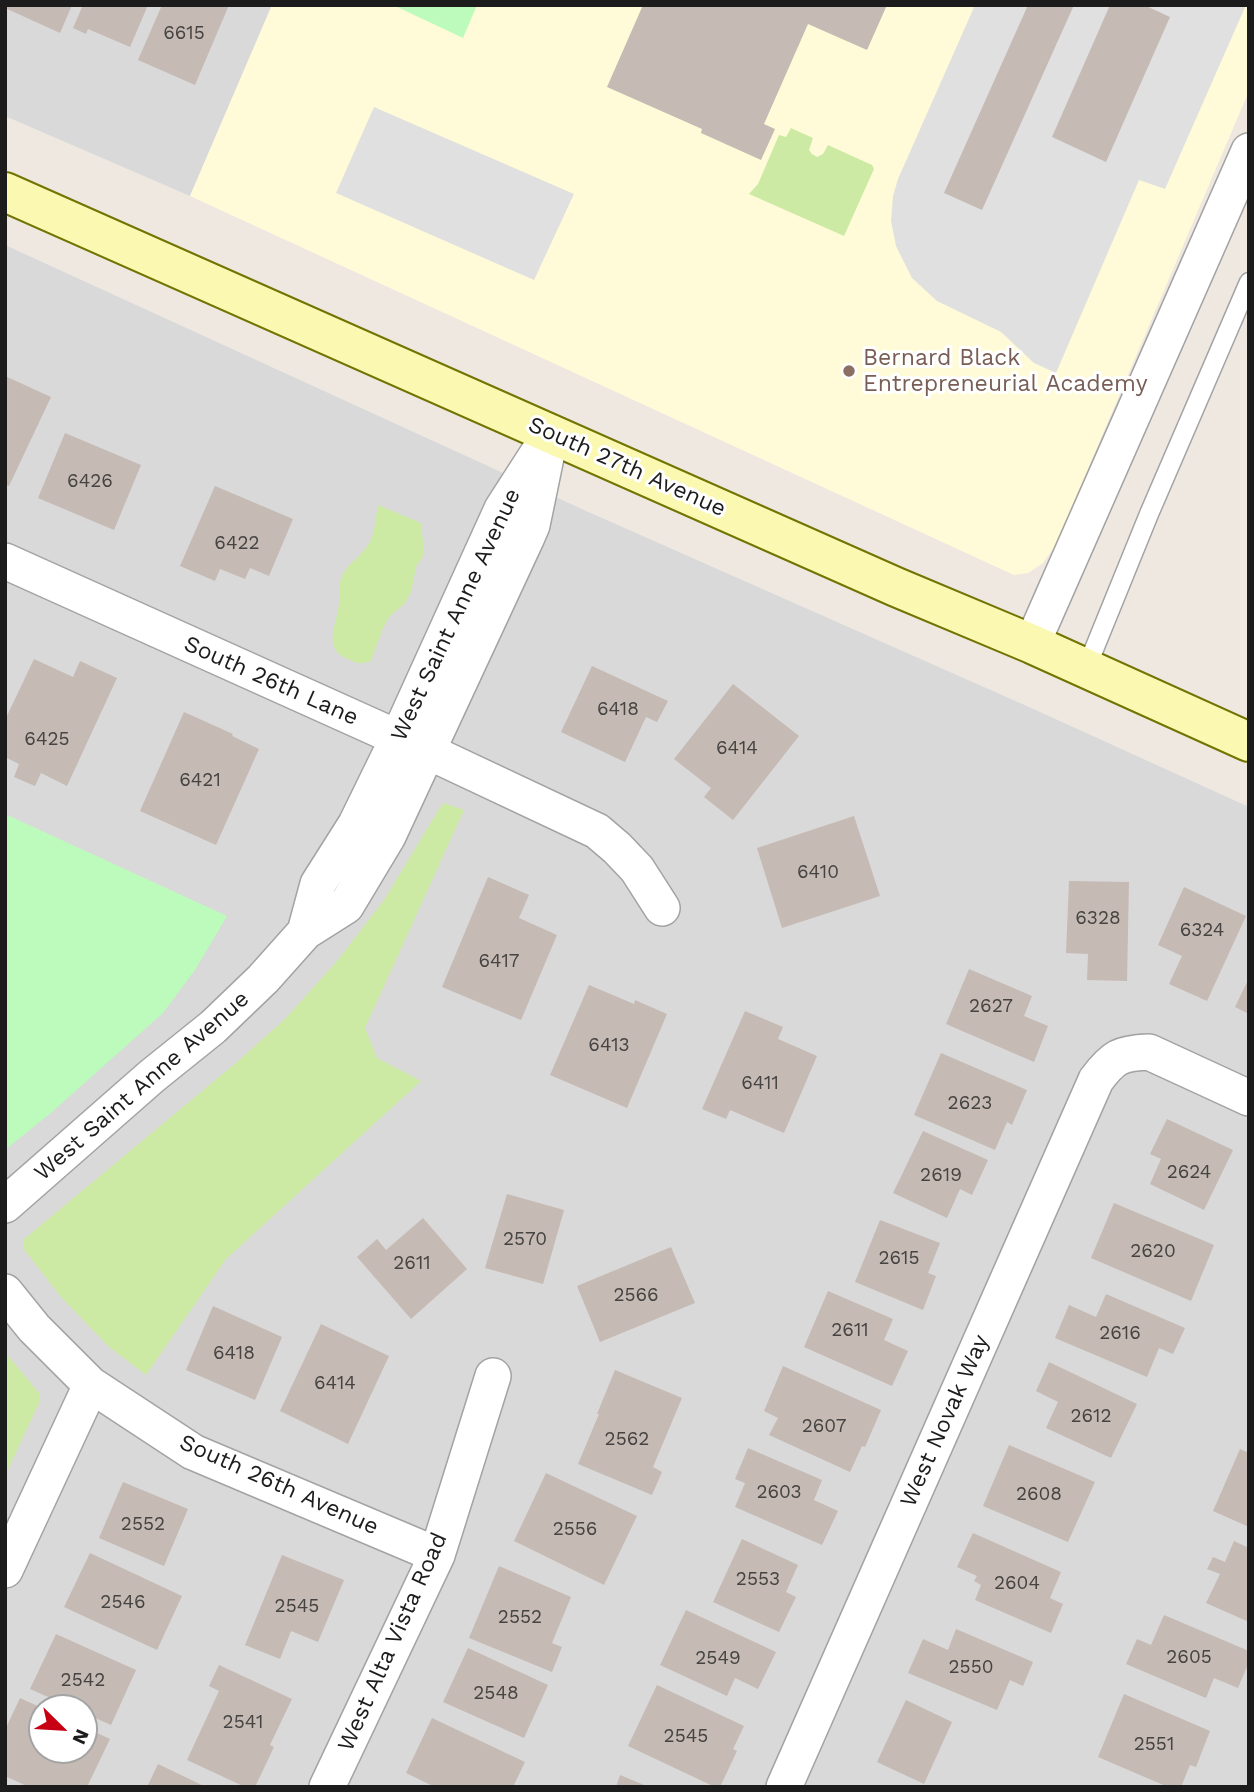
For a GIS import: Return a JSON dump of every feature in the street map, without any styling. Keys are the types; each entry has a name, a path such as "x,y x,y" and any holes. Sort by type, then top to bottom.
{"main road":[{"name":"South 27th Avenue","path":"5,192 1249,742"}],"street":[{"path":"1032,644 1249,151"},
{"name":"West Saint Anne Avenue","path":"5,1206 152,1076 213,1027 263,979 305,932 346,906 388,836 412,745 532,525 551,433"},
{"name":"South 26th Lane","path":"5,561 597,831 636,869 662,908"},
{"name":"West Novak Way","path":"784,1787 1096,1080 1113,1059 1132,1053 1149,1052 1249,1098"},
{"name":"South 26th Avenue","path":"5,1292 34,1328 91,1385 194,1452 436,1555"},
{"name":"West Alta Vista Road","path":"327,1787 436,1555 494,1376"},
{"path":"5,1570 91,1385"}],"lane":[{"path":"1086,669 1249,282"}],"shaded area":[{"path":"5,5 272,5 190,196 5,116"},
{"name":"Bernard Black Entrepreneurial Academy","path":"272,5 1249,5 1249,91 1055,546 1043,563 1028,573 1014,575 190,196"},
{"path":"975,5 1246,5 1165,189 1139,180 1056,373 1034,363 1001,332 937,301 912,278 896,246 891,221 893,196 898,179"},
{"path":"374,107 574,194 534,280 336,193"},
{"path":"5,245 584,510 1249,807 1249,1787 5,1787"}],"green space":[{"path":"393,5 477,5 463,38"},
{"path":"791,128 813,138 809,150 817,157 823,154 828,145 872,165 874,169 844,236 749,194 758,184 779,135 786,137"},
{"path":"378,505 421,523 424,552 416,567 411,592 405,603 389,617 371,661 358,663 335,649 333,635 341,579 369,543"},
{"path":"444,803 464,810 365,1028 377,1058 421,1081 226,1259 146,1375 109,1347 61,1297 23,1248 23,1240 285,1019 337,961 384,900"},
{"path":"5,814 227,916 195,970 163,1013 5,1150"},
{"path":"5,1352 39,1393 39,1403 5,1476"}],"building":[{"path":"5,5 72,5 60,33 5,8"},
{"path":"83,5 148,5 130,47 88,29 86,34 73,28"},
{"path":"162,5 229,5 195,85 138,60"},
{"path":"643,5 887,5 867,50 808,24 764,124 775,129 761,160 701,133 702,129 607,87"},
{"path":"1028,5 1074,5 982,210 944,193"},
{"path":"1110,5 1144,5 1170,17 1106,162 1052,137"},
{"path":"5,376 51,397 9,486 5,485"},
{"path":"65,433 141,465 114,530 38,498"},
{"path":"215,486 293,519 269,576 250,568 245,579 220,569 215,581 180,566"},
{"path":"34,659 73,677 80,661 117,678 67,786 41,773 35,786 14,777 19,764 5,757 5,720"},
{"path":"592,666 668,701 657,722 646,717 625,762 561,732"},
{"path":"733,684 799,736 733,820 704,797 711,788 674,759"},
{"path":"184,712 259,749 216,845 140,811"},
{"path":"854,816 880,896 782,928 757,848"},
{"path":"488,877 529,895 519,918 557,935 521,1020 442,987"},
{"path":"1069,881 1129,882 1127,981 1087,980 1088,954 1066,953"},
{"path":"1184,887 1246,916 1207,1001 1169,984 1182,956 1158,945"},
{"path":"969,969 1032,996 1024,1016 1048,1026 1034,1062 946,1024"},
{"path":"1249,978 1249,1014 1235,1007"},
{"path":"589,985 634,1004 635,1000 667,1014 627,1108 550,1075"},
{"path":"745,1011 783,1027 778,1039 817,1056 784,1133 730,1110 726,1119 702,1109"},
{"path":"941,1053 1027,1090 1012,1125 1007,1122 995,1150 914,1115"},
{"path":"1167,1119 1233,1150 1204,1210 1150,1184 1161,1159 1150,1154"},
{"path":"923,1131 988,1160 972,1195 960,1189 947,1218 893,1193"},
{"path":"507,1194 564,1210 543,1284 485,1268"},
{"path":"1114,1203 1214,1245 1191,1301 1091,1258"},
{"path":"423,1218 467,1269 411,1319 357,1257 377,1239 386,1250"},
{"path":"880,1220 940,1243 928,1273 936,1276 923,1310 855,1282"},
{"path":"671,1247 695,1303 600,1342 577,1286"},
{"path":"828,1291 893,1319 884,1340 908,1351 892,1386 804,1347"},
{"path":"1106,1294 1185,1328 1173,1354 1159,1348 1147,1377 1055,1338 1069,1305 1096,1317"},
{"path":"213,1306 282,1337 255,1400 186,1370"},
{"path":"321,1324 389,1356 348,1444 280,1411"},
{"path":"1049,1362 1137,1404 1111,1458 1046,1428 1058,1402 1036,1391"},
{"path":"783,1366 881,1410 865,1447 862,1446 850,1472 769,1435 778,1418 764,1411"},
{"path":"615,1370 682,1398 653,1467 662,1472 652,1495 578,1464"},
{"path":"1009,1445 1095,1482 1068,1542 983,1506"},
{"path":"748,1448 822,1480 814,1500 838,1511 822,1545 735,1507 745,1483 735,1479"},
{"path":"1240,1449 1249,1453 1249,1527 1213,1511"},
{"path":"546,1473 637,1516 604,1585 514,1541"},
{"path":"123,1482 188,1509 164,1566 99,1538"},
{"path":"973,1533 1061,1572 1050,1598 1063,1604 1051,1633 975,1600 981,1585 974,1581 977,1576 957,1567"},
{"path":"742,1539 798,1565 786,1592 796,1597 779,1632 713,1602"},
{"path":"1234,1541 1249,1548 1249,1622 1206,1603 1220,1574 1207,1569 1213,1557 1225,1562"},
{"path":"90,1553 182,1596 157,1650 64,1607"},
{"path":"282,1555 344,1580 318,1642 291,1631 280,1659 245,1645"},
{"path":"499,1566 571,1597 552,1643 562,1647 552,1672 469,1638"},
{"path":"686,1610 776,1652 758,1689 735,1678 727,1696 660,1665"},
{"path":"1164,1615 1249,1651 1249,1662 1238,1688 1214,1678 1206,1698 1126,1664 1137,1639 1151,1645"},
{"path":"956,1629 1033,1662 1023,1686 1010,1680 997,1710 908,1673 923,1639 948,1650"},
{"path":"56,1634 136,1670 111,1725 98,1719 98,1694 41,1694 30,1689"},
{"path":"468,1648 548,1685 524,1738 443,1702"},
{"path":"219,1665 292,1699 270,1745 274,1747 255,1787 245,1787 187,1760 219,1691 209,1686"},
{"path":"657,1685 744,1726 733,1749 737,1751 720,1787 628,1746"},
{"path":"1124,1694 1210,1731 1196,1767 1190,1765 1181,1787 1168,1787 1098,1757"},
{"path":"20,1698 28,1702 28,1764 98,1764 98,1733 110,1739 87,1787 29,1787 5,1776 5,1730"},
{"path":"906,1700 952,1722 924,1784 877,1762"},
{"path":"432,1718 525,1762 513,1787 435,1787 406,1773"},
{"path":"158,1764 206,1787 147,1787"},
{"path":"620,1775 649,1787 616,1787"}],"place":[{"name":"Bernard Black Entrepreneurial Academy","path":"849,371"}]}
